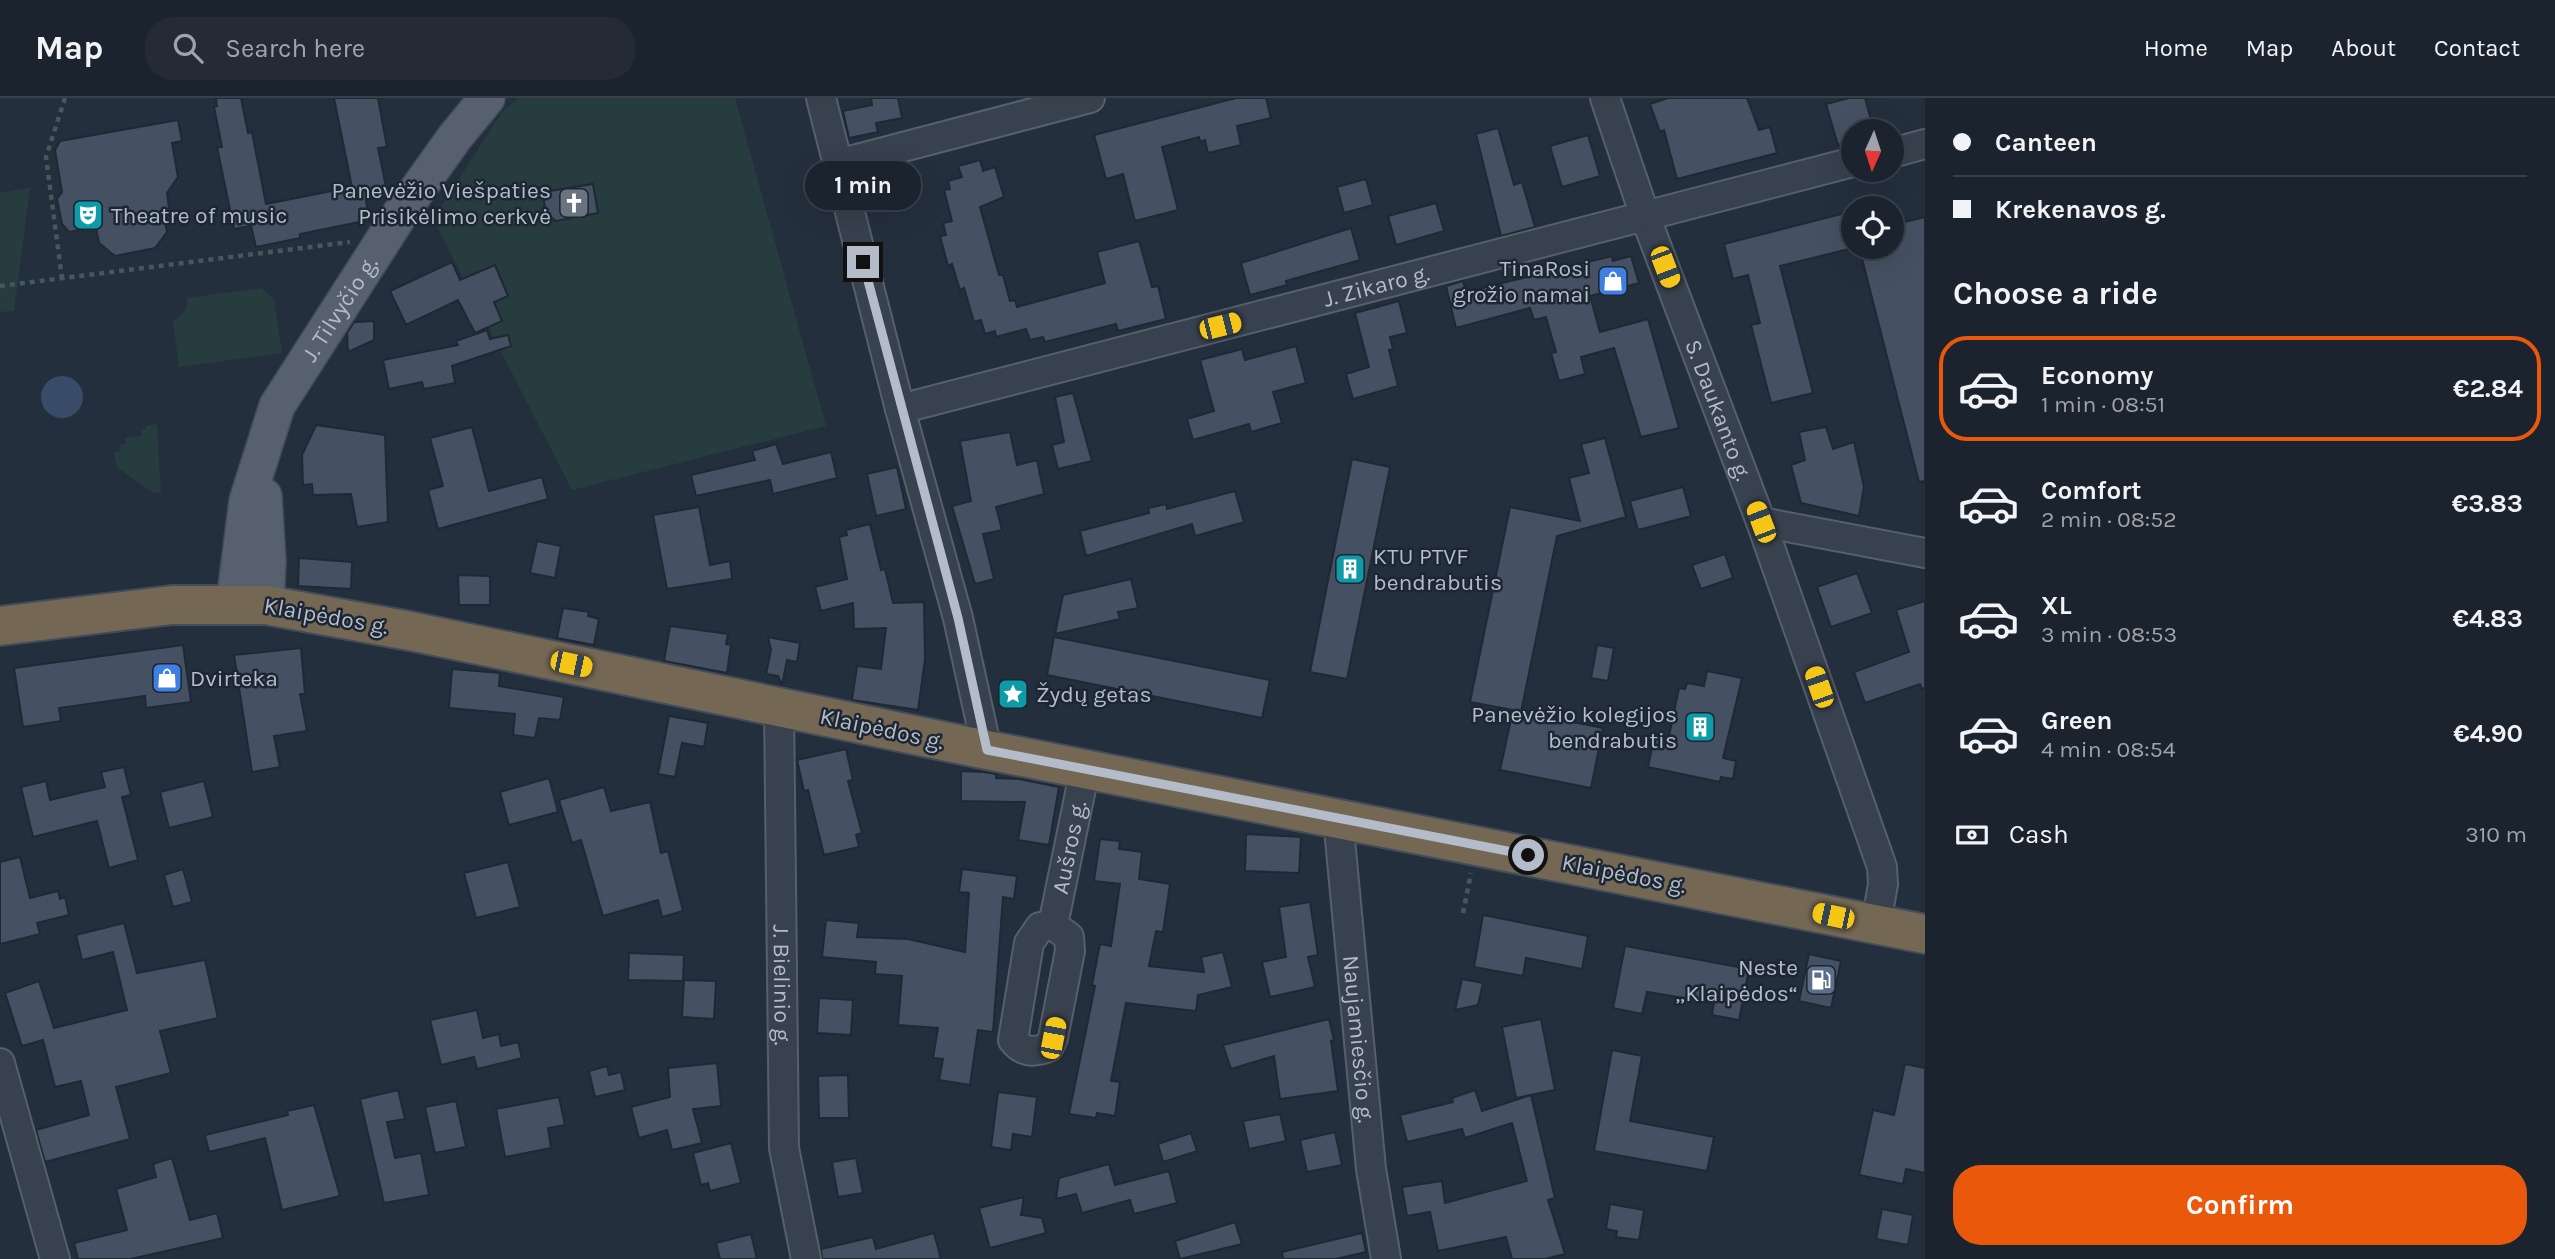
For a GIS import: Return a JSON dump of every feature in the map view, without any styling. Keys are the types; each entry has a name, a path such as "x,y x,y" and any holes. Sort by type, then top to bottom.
{"highway":[{"name":"Klaipėdos g.","path":"0,626 172,605 250,604 410,631 987,750 1925,934"}],"main road":[{"name":"J. Tilvyčio g.","path":"250,604 268,561 260,461 277,407 400,214 455,136 487,98"}],"street":[{"path":"821,98 900,409 958,618 987,750"},
{"path":"838,164 1090,98"},
{"name":"S. Daukanto g.","path":"1605,98 1645,216 1761,522 1882,867 1884,884 1877,924"},
{"path":"1904,149 1925,144"},
{"name":"J. Zikaro g.","path":"900,409 1841,165"},
{"path":"1761,522 1925,553"},
{"name":"J. Bielinio g.","path":"779,708 784,1148 806,1259"},
{"name":"Aušros g.","path":"1053,925 1085,769"},
{"name":"Naujamiesčio g.","path":"1338,818 1371,1169 1386,1259"},
{"path":"0,1063 7,1113 55,1259"}],"path":[{"path":"62,279 46,157 65,98"},
{"path":"0,286 361,241"},
{"path":"1463,913 1477,845"}],"green space":[{"path":"518,98 735,98 826,426 572,490 433,219 502,112"},
{"path":"30,188 14,311 0,312 0,193"},
{"path":"261,288 274,299 282,353 179,367 173,322 186,310 187,298"},
{"path":"157,424 161,492 153,493 117,467 114,453 121,451 120,445 126,444 125,438 142,436 141,430 146,429 146,426"}],"water":[{"path":"62,376 77,382 83,397 77,412 62,418 47,412 41,397 47,382"}],"building":[{"path":"216,98 241,98 248,133 252,132 266,204 352,187 334,98 378,98 387,147 378,148 388,196 366,200 369,220 300,234 300,238 256,247 251,226 234,229 217,147 222,147 214,107 217,106"},
{"path":"871,98 898,98 902,118 876,123 878,132 849,138 843,111 872,105"},
{"path":"1236,98 1266,98 1271,118 1237,126 1241,145 1208,153 1205,140 1200,142 1199,137 1162,147 1178,210 1135,221 1123,174 1106,179 1094,135"},
{"path":"1668,98 1747,98 1759,130 1770,127 1777,153 1677,179 1664,130 1660,132 1650,104"},
{"path":"1849,98 1865,98 1871,119 1841,119 1841,144 1838,145 1826,104"},
{"path":"178,120 182,141 172,143 178,177 167,193 169,208 164,214 167,232 155,248 115,256 99,243 96,227 69,232 62,224 57,199 62,192 55,150 60,141"},
{"path":"1498,128 1514,185 1522,182 1535,227 1501,236 1476,134"},
{"path":"1588,135 1600,176 1562,187 1550,146"},
{"path":"980,160 983,171 995,167 1004,197 980,207 999,275 1003,275 1010,301 1015,300 1017,307 1105,283 1097,252 1139,241 1152,287 1158,286 1166,319 1118,331 1116,324 1045,342 1043,337 1030,340 1026,329 996,337 995,331 985,334 981,320 974,322 964,288 960,290 952,264 948,266 940,236 946,235 943,223 952,221 944,190 950,189 948,181 962,177 958,166"},
{"path":"1366,179 1373,205 1344,213 1337,187"},
{"name":"Panevėžio Viešpaties Prisikėlimo cerkvė","path":"593,184 598,213 556,221 546,214 544,201 550,191"},
{"path":"1436,203 1444,231 1396,245 1388,216"},
{"path":"1841,214 1841,251 1780,266 1813,393 1771,403 1751,325 1760,323 1748,275 1733,279 1724,244"},
{"path":"1925,217 1925,481 1919,482 1862,259 1904,259 1904,222"},
{"path":"1351,228 1360,260 1286,281 1287,285 1250,295 1241,263"},
{"path":"1612,256 1613,261 1631,256 1639,283 1590,296 1600,332 1648,319 1679,428 1641,437 1614,348 1581,357 1585,374 1559,381 1551,353 1556,352 1546,317 1534,320 1530,308 1456,328 1446,286 1463,281 1466,292"},
{"path":"452,262 460,280 495,265 508,296 494,302 502,321 475,333 458,300 406,325 390,291"},
{"path":"1399,301 1407,333 1390,337 1393,349 1389,350 1398,386 1353,399 1346,374 1369,367 1355,313"},
{"path":"374,321 374,340 348,352 347,333 354,322"},
{"path":"487,330 490,339 508,335 511,346 452,366 455,383 424,389 422,382 389,389 383,360 458,345 456,341"},
{"path":"1296,346 1306,383 1273,392 1282,423 1251,432 1249,424 1193,440 1187,419 1214,411 1200,360 1242,349 1245,360"},
{"path":"1073,393 1092,461 1058,469 1052,445 1064,442 1055,397"},
{"path":"316,425 385,435 388,522 357,527 351,494 313,495 312,484 303,485 302,455"},
{"path":"472,427 489,491 542,477 548,499 438,529 428,490 443,486 430,438"},
{"path":"1826,427 1833,449 1854,442 1864,487 1859,516 1801,503 1791,465 1805,460 1799,432"},
{"path":"1010,432 1017,465 1037,460 1044,494 996,507 1002,530 983,534 994,579 975,584 952,506 971,501 960,441"},
{"path":"1605,438 1626,517 1557,536 1521,712 1603,728 1591,788 1500,770 1513,710 1470,702 1510,507 1580,521 1569,478 1589,473 1581,444"},
{"path":"776,444 783,464 831,452 837,478 773,494 770,480 696,496 691,475 755,460 752,451"},
{"name":"KTU PTVF bendrabutis","path":"1352,459 1390,467 1347,679 1310,672"},
{"path":"897,467 906,509 876,516 867,474"},
{"path":"1683,487 1691,516 1638,530 1630,501"},
{"path":"1235,491 1244,522 1195,536 1192,524 1086,556 1080,531 1149,513 1148,508 1166,504 1167,509"},
{"path":"699,507 710,565 730,561 732,579 667,589 653,515"},
{"path":"870,524 881,570 885,569 893,603 924,602 925,660 918,710 852,700 857,666 881,669 886,628 854,629 853,603 821,611 815,587 847,579 839,537 847,535 846,530"},
{"path":"537,541 561,546 555,578 530,573"},
{"path":"1725,554 1733,578 1701,589 1692,565"},
{"path":"299,558 352,562 351,589 298,586"},
{"path":"1857,573 1872,613 1831,627 1817,587"},
{"path":"458,575 490,576 490,605 459,605"},
{"path":"1131,579 1138,608 1118,612 1120,619 1055,634 1063,595"},
{"path":"1925,601 1925,688 1922,689 1920,684 1865,703 1854,672 1909,652 1896,610"},
{"path":"563,608 589,612 588,616 599,619 594,645 557,638"},
{"path":"670,626 728,634 726,644 731,645 727,673 664,661"},
{"path":"768,637 800,643 797,662 787,660 782,685 778,676 766,674 771,650"},
{"path":"1054,637 1270,680 1262,718 1047,675"},
{"path":"183,645 191,702 146,708 145,696 59,708 61,721 23,727 14,668"},
{"path":"1597,645 1614,648 1608,681 1591,678"},
{"path":"301,648 305,694 300,694 307,731 274,736 280,767 252,772 234,655"},
{"path":"452,669 500,673 499,686 564,697 560,720 539,718 535,738 513,735 515,714 449,708"},
{"name":"Panevėžio kolegijos bendrabutis","path":"1707,671 1742,678 1723,758 1736,761 1733,779 1721,777 1720,782 1648,767 1654,738 1668,741 1679,688 1685,689 1687,683 1704,686"},
{"path":"669,716 708,723 704,747 682,743 675,777 658,774"},
{"path":"846,749 853,780 848,781 862,833 856,835 859,847 824,855 808,790 804,791 797,760"},
{"path":"124,767 131,795 122,797 138,860 109,868 97,821 33,837 21,787 46,781 50,800 105,787 101,772"},
{"path":"961,771 984,772 996,774 996,778 1019,779 1059,787 1049,845 1018,840 1025,802 961,801"},
{"path":"549,778 558,812 509,825 500,792"},
{"path":"204,781 213,817 169,828 160,792"},
{"path":"604,787 611,811 650,802 661,853 668,851 683,911 662,917 658,900 603,916 581,840 572,843 559,800"},
{"path":"1246,834 1301,837 1299,873 1245,871"},
{"path":"1100,839 1120,841 1119,849 1142,852 1139,879 1170,884 1163,932 1156,931 1149,966 1204,972 1201,957 1223,952 1232,987 1198,995 1196,1011 1126,1003 1111,1081 1120,1082 1115,1116 1097,1113 1096,1118 1069,1114 1095,986 1092,985 1100,944 1111,946 1120,884 1094,881"},
{"path":"20,857 30,898 58,891 60,899 65,897 69,915 37,923 40,934 0,944 0,862"},
{"path":"508,862 520,907 476,918 464,873"},
{"path":"183,869 192,902 173,907 164,875"},
{"path":"962,869 1017,876 1014,899 1003,897 993,1032 978,1030 970,1085 939,1080 943,1059 933,1058 938,1028 898,1025 902,976 875,974 876,962 822,957 826,920 859,923 857,937 908,939 965,952 969,893 959,892"},
{"path":"1310,902 1318,955 1308,957 1315,987 1270,997 1262,962 1286,957 1279,907"},
{"path":"1483,915 1588,936 1582,969 1526,958 1523,976 1474,967"},
{"path":"124,923 137,973 205,960 218,1018 160,1031 171,1073 116,1087 130,1139 45,1162 36,1130 89,1115 81,1081 55,1087 43,1040 22,1046 5,993 39,981 54,1028 127,1010 113,952 82,960 76,935"},
{"path":"1625,946 1749,969 1739,1020 1712,1015 1714,1003 1647,992 1642,1014 1613,1008"},
{"path":"629,953 684,955 683,981 628,980"},
{"path":"1809,954 1841,961 1831,1008 1799,1001"},
{"path":"1462,979 1483,983 1478,1005 1455,1010"},
{"path":"684,980 716,981 714,1019 682,1017"},
{"path":"819,998 853,1000 851,1035 817,1033"},
{"path":"477,1010 483,1038 499,1034 501,1046 518,1042 522,1058 477,1069 474,1057 441,1065 430,1020"},
{"path":"1329,1019 1334,1040 1331,1041 1338,1091 1280,1099 1274,1056 1231,1069 1223,1045"},
{"path":"1541,1019 1555,1090 1516,1098 1502,1027"},
{"path":"1612,1050 1642,1056 1630,1121 1714,1137 1707,1171 1594,1151"},
{"path":"717,1063 721,1106 693,1109 702,1143 672,1150 667,1130 639,1138 631,1107 670,1097 668,1068"},
{"path":"1905,1064 1925,1068 1925,1173 1906,1169 1903,1184 1859,1175 1873,1110 1894,1115"},
{"path":"607,1066 609,1075 621,1072 625,1090 595,1097 589,1071"},
{"path":"848,1075 849,1118 819,1118 818,1076"},
{"path":"398,1090 405,1119 387,1122 395,1158 421,1153 429,1195 384,1203 360,1099"},
{"path":"1475,1090 1482,1111 1531,1095 1555,1198 1548,1200 1565,1254 1545,1259 1512,1259 1506,1237 1438,1251 1430,1212 1407,1216 1402,1187 1442,1181 1445,1203 1527,1181 1512,1123 1465,1138 1462,1129 1407,1142 1400,1115 1453,1102 1452,1098"},
{"path":"998,1092 1037,1097 1032,1137 1013,1134 1011,1150 991,1147"},
{"path":"559,1097 565,1125 548,1128 551,1148 505,1157 496,1109"},
{"path":"456,1101 466,1147 435,1153 425,1107"},
{"path":"314,1105 340,1196 282,1210 265,1138 209,1152 205,1135 288,1115 287,1111"},
{"path":"1280,1114 1286,1141 1249,1149 1243,1121"},
{"path":"1335,1132 1342,1165 1307,1172 1300,1140"},
{"path":"1191,1133 1197,1151 1163,1162 1158,1144"},
{"path":"731,1143 741,1183 710,1191 708,1183 701,1185 693,1153"},
{"path":"172,1158 190,1220 217,1213 223,1238 131,1259 78,1259 74,1243 127,1230 116,1189 156,1177 153,1164"},
{"path":"856,1158 863,1193 838,1197 832,1162"},
{"path":"1109,1164 1115,1185 1169,1171 1177,1203 1134,1214 1130,1200 1082,1213 1076,1194 1056,1199 1059,1178"},
{"path":"1024,1197 1021,1215 1042,1218 1046,1233 990,1248 979,1208"},
{"path":"1610,1204 1644,1210 1639,1240 1616,1237 1617,1231 1606,1229"},
{"path":"1882,1209 1913,1215 1908,1245 1876,1239"},
{"path":"1235,1222 1242,1244 1180,1259 1175,1241"},
{"path":"934,1233 941,1259 822,1259 821,1249 873,1237 876,1249"},
{"path":"1362,1233 1366,1252 1336,1259 1283,1259 1282,1252"},
{"path":"751,1234 757,1259 720,1259 716,1243"}],"place":[{"name":"Panevėžio Viešpaties Prisikėlimo cerkvė","path":"574,203"},
{"name":"Theatre of music","path":"88,215"},
{"name":"TinaRosi grožio namai","path":"1613,281"},
{"name":"KTU PTVF bendrabutis","path":"1350,569"},
{"name":"Dvirteka","path":"167,678"},
{"name":"Žydų getas","path":"1013,694"},
{"name":"Panevėžio kolegijos bendrabutis","path":"1700,727"},
{"name":"Neste „Klaipėdos“","path":"1821,980"}],"route":[{"path":"863,262 900,409 958,618 987,750 1528,855"}]}
